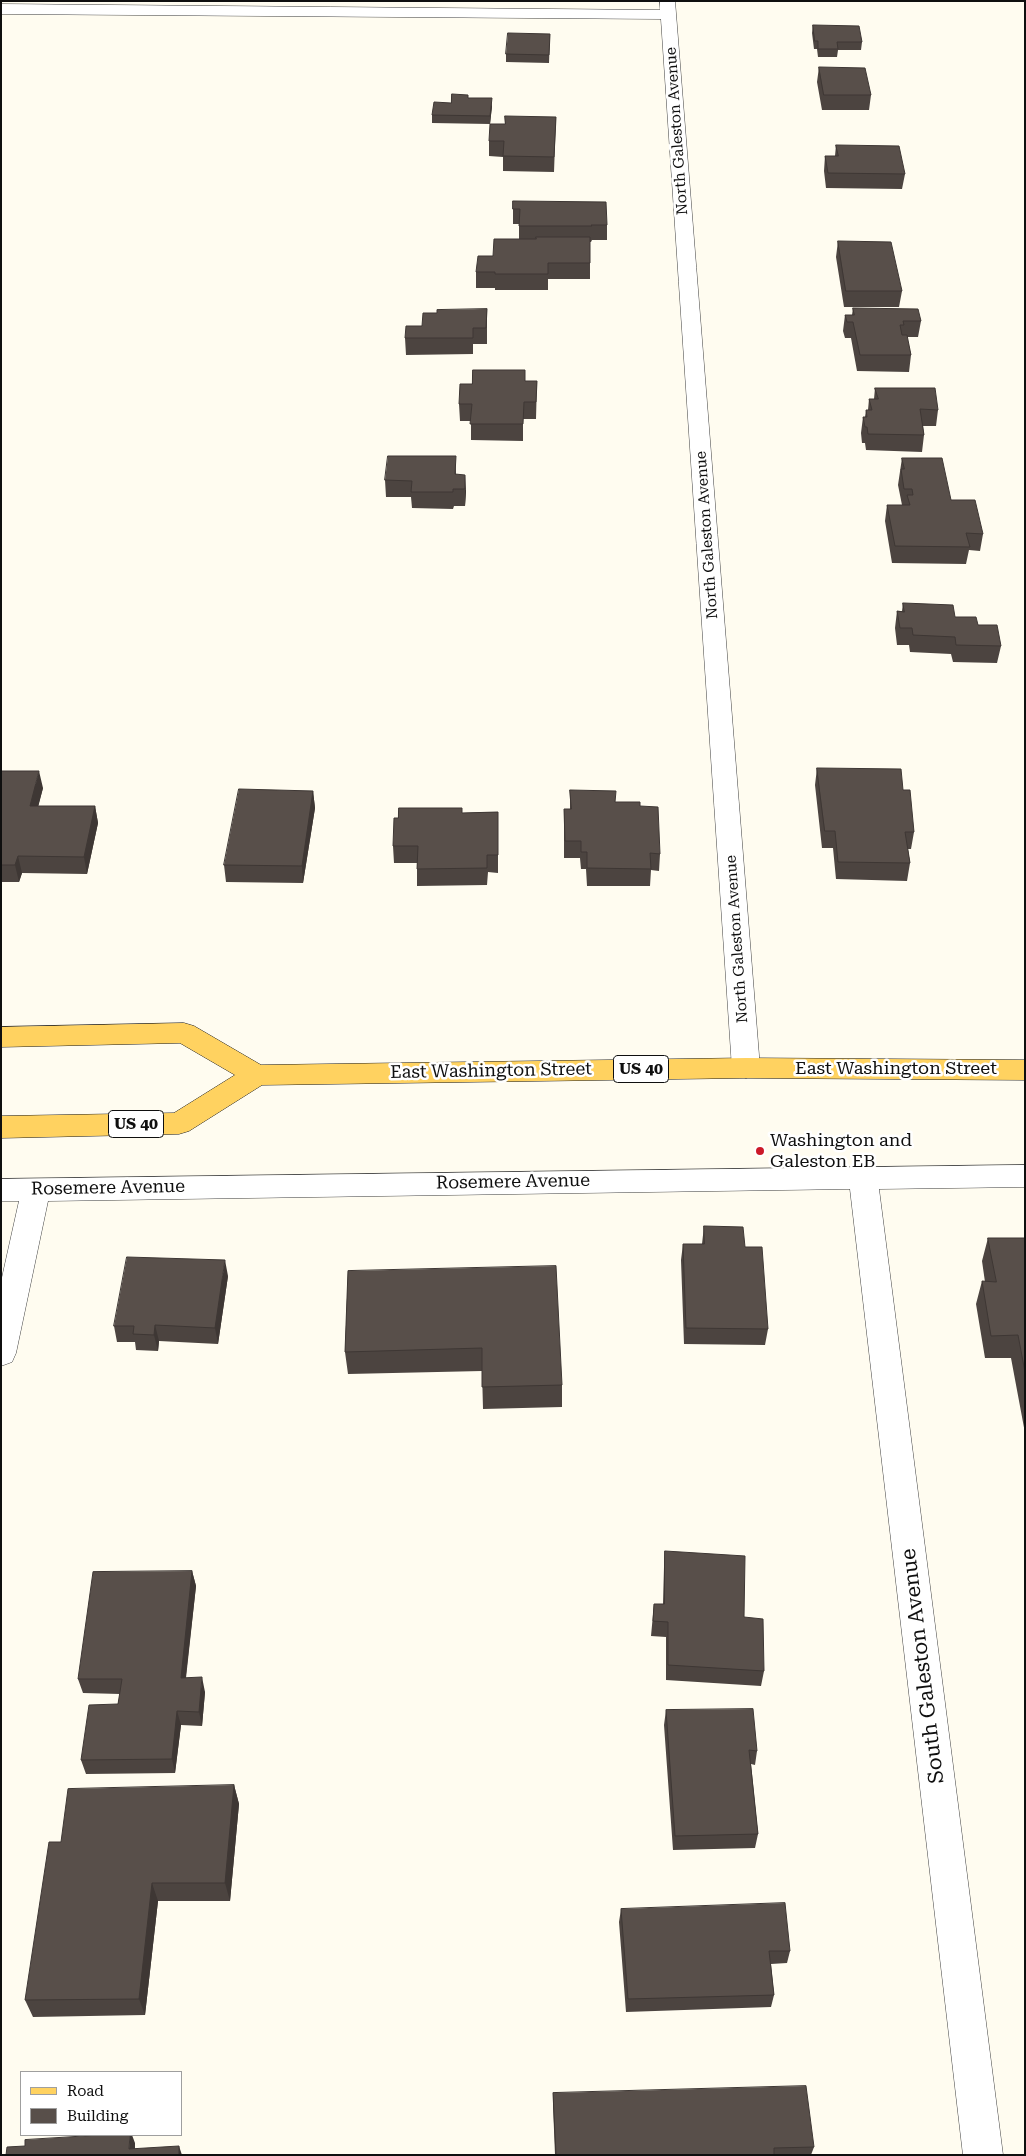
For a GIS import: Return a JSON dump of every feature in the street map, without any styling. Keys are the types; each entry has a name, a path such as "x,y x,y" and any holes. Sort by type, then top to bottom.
{"main road":[{"path":"1,1037 184,1033 257,1074"},
{"name":"East Washington Street","path":"257,1074 746,1068 1025,1070"},
{"name":"US 40","path":"1,1127 178,1123 257,1074"}],"street":[{"path":"1,9 668,8"},
{"name":"North Galeston Avenue","path":"668,8 746,1068"},
{"name":"Rosemere Avenue","path":"1,1190 1025,1176"},
{"name":"South Galeston Avenue","path":"863,1177 983,2155"},
{"path":"1,1352 36,1190"}],"building":[{"path":"813,25 859,26 862,42 837,42 838,49 818,49 818,41 815,41"},
{"path":"508,33 550,34 549,55 506,54"},
{"path":"819,67 865,68 871,95 824,95"},
{"path":"452,94 468,95 468,98 492,98 490,116 432,115 434,102 451,103"},
{"path":"505,116 556,117 554,157 503,156 504,141 489,141 490,124 505,124"},
{"path":"836,145 899,146 905,174 828,173 825,156 838,156"},
{"path":"513,201 606,202 607,225 519,226 520,209 513,209"},
{"path":"536,237 590,237 590,263 548,263 548,274 476,272 478,256 493,256 494,239 536,239"},
{"path":"838,241 891,242 902,291 846,291"},
{"path":"853,308 918,309 921,321 903,321 904,325 900,325 902,335 907,335 911,355 860,355 853,322 847,322 845,315 854,315"},
{"path":"487,309 486,328 473,328 473,338 405,338 406,326 422,326 423,313 437,313 437,310"},
{"path":"473,370 525,370 525,381 537,381 536,402 524,402 523,424 470,424 472,404 459,404 460,384 472,384"},
{"path":"875,388 935,388 938,410 920,409 924,435 868,434 863,417 867,417 866,410 872,410 869,399 878,399"},
{"path":"388,456 456,456 455,474 465,475 465,489 453,489 453,492 411,492 412,481 385,480"},
{"path":"902,458 942,458 951,500 975,500 983,534 966,533 970,547 895,546 887,505 910,505 907,495 913,495 912,489 904,489 901,469 904,469"},
{"path":"903,603 953,605 955,617 976,617 978,625 997,625 1001,646 956,645 955,637 913,635 912,628 900,628 897,611 904,612"},
{"path":"817,768 901,769 903,790 910,790 914,832 905,832 910,863 838,862 835,831 825,831"},
{"path":"1,771 39,771 30,806 95,806 84,857 18,856 15,865 1,865"},
{"path":"239,789 313,791 302,866 224,865"},
{"path":"570,790 616,791 615,802 640,802 640,806 658,807 660,854 650,853 651,869 587,868 587,852 581,852 581,841 565,841 564,809 571,809"},
{"path":"399,808 462,808 462,813 498,812 498,855 487,855 487,868 417,869 418,846 393,846 394,818 398,818"},
{"path":"704,1226 743,1227 745,1247 762,1247 768,1329 686,1328 683,1244 704,1244"},
{"path":"988,1238 1025,1238 1025,1372 1018,1335 991,1336 982,1281 996,1282"},
{"path":"127,1257 225,1260 215,1328 155,1325 154,1335 133,1334 134,1326 114,1326"},
{"path":"556,1266 562,1385 482,1387 482,1348 345,1352 348,1271"},
{"path":"665,1551 745,1556 744,1617 763,1619 764,1671 668,1665 668,1622 653,1621 654,1604 664,1604"},
{"path":"192,1571 181,1678 202,1677 199,1712 177,1711 172,1759 81,1760 89,1705 118,1704 122,1679 78,1679 93,1572"},
{"path":"753,1709 757,1751 749,1750 758,1834 675,1836 666,1710"},
{"path":"234,1785 225,1883 152,1883 139,1999 25,2000 49,1842 61,1842 68,1789"},
{"path":"785,1903 790,1951 769,1951 774,1995 628,1999 621,1909"},
{"path":"806,2086 814,2147 774,2148 774,2155 556,2155 553,2093"},
{"path":"85,2136 130,2136 129,2149 179,2146 179,2155 6,2155 7,2147 25,2146 25,2140"}],"place":[{"name":"Washington and Galeston EB","path":"760,1151"}]}
